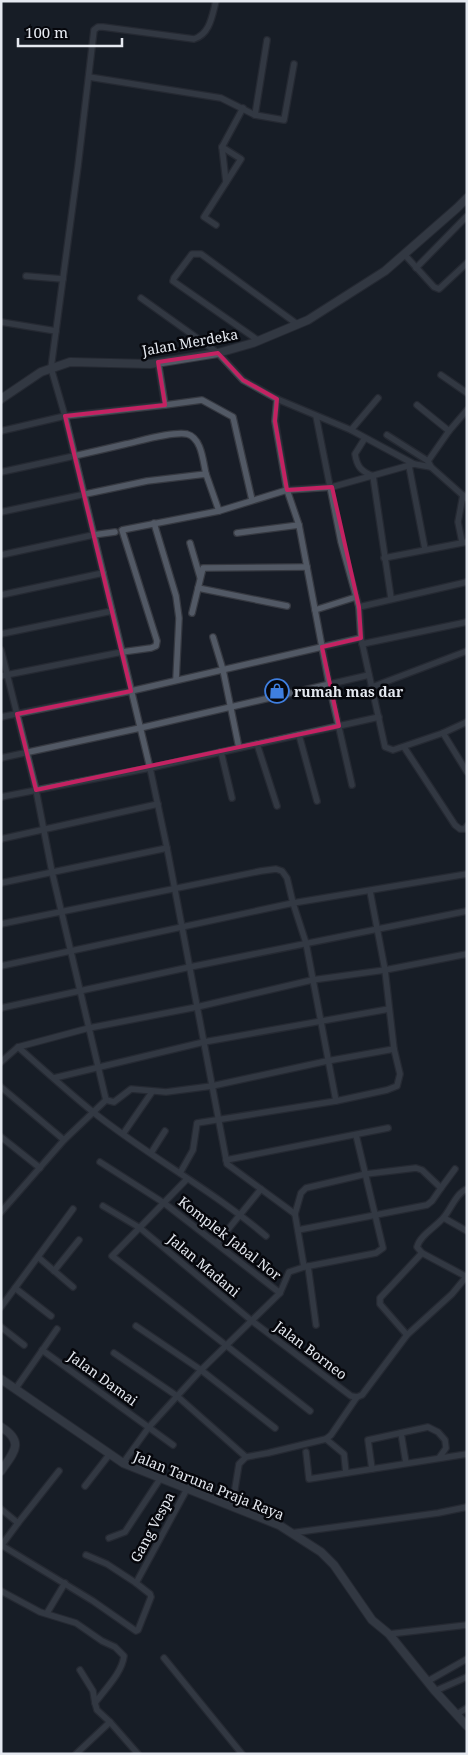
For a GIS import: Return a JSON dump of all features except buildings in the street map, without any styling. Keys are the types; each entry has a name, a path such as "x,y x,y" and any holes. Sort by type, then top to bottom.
{"street":[{"path":"216,1 205,33 201,37 194,39 98,27 94,30 51,368 84,494 158,804 227,1164 295,1214"},
{"path":"255,115 267,40"},
{"path":"89,77 221,98 255,115 284,120 294,64"},
{"path":"226,182 222,147 243,108"},
{"path":"216,225 204,216 241,159 222,147"},
{"name":"Jalan Merdeka","path":"1,400 51,368 70,362 150,364 218,353 259,341 308,320 385,271 467,198"},
{"path":"416,268 466,218"},
{"path":"259,341 173,282 192,254 201,254 297,324"},
{"path":"404,254 434,287 439,289 445,286 467,264"},
{"path":"26,276 63,279"},
{"path":"142,298 218,353 243,380 277,399 350,430 412,465 431,468"},
{"path":"1,322 56,331"},
{"path":"158,362 165,406"},
{"path":"441,374 467,393"},
{"path":"350,430 378,398"},
{"path":"277,399 275,421 287,490 299,525 329,684 352,785"},
{"path":"1,431 64,416 165,406 202,400 233,417 252,500"},
{"path":"416,405 449,431"},
{"path":"428,461 449,431 467,410"},
{"path":"316,416 342,542 359,607 362,641 385,747 393,750 404,747 467,722"},
{"path":"1,472 145,440 188,434 195,440 201,450 206,474 219,511"},
{"path":"384,558 465,542 458,522 465,497 431,468 428,461 387,435"},
{"path":"365,438 356,450 356,462 358,467 364,472 373,476"},
{"path":"4,675 156,646 157,641 122,530 219,511 287,490 332,487 412,465"},
{"path":"412,465 426,549"},
{"path":"1,512 147,481 206,474"},
{"path":"373,476 391,598"},
{"path":"154,523 176,596 180,618 176,680"},
{"path":"237,532 299,525"},
{"path":"1,555 115,532"},
{"path":"190,543 201,577"},
{"path":"192,613 203,568 307,567"},
{"path":"1,595 103,573"},
{"path":"359,607 391,598 467,582"},
{"path":"198,588 287,606"},
{"path":"315,610 356,597"},
{"path":"1,634 112,612"},
{"path":"1,717 131,691 322,647 467,622"},
{"path":"213,637 223,670 239,748"},
{"path":"1,650 4,675 17,714 36,790 61,912 106,1100"},
{"path":"372,687 467,651"},
{"path":"1,758 369,675"},
{"path":"1,798 150,768 379,717"},
{"path":"443,733 467,772"},
{"path":"299,735 317,801"},
{"path":"257,744 277,806"},
{"path":"404,747 455,825 460,829 467,826"},
{"path":"221,752 232,798"},
{"path":"1,839 158,804"},
{"path":"1,883 167,848"},
{"path":"1,924 175,888 276,869 282,871 287,878 292,903 306,944 336,1101"},
{"path":"1,966 292,903 467,874"},
{"path":"180,1173 193,1150 197,1123 336,1101 397,1086 400,1074 394,1049 385,970 370,891"},
{"path":"1,1008 190,966 467,911"},
{"path":"1,1062 18,1047 88,1028 197,1007 312,980 385,970 467,954"},
{"path":"54,1078 204,1042 389,1009"},
{"path":"18,1047 93,1112 240,1214 266,1236"},
{"path":"106,1100 114,1102 131,1089 138,1088 152,1092 212,1086 394,1049"},
{"path":"1,1087 64,1140"},
{"path":"123,1134 152,1092"},
{"path":"1,1212 64,1140 106,1100"},
{"path":"226,1160 388,1128"},
{"path":"151,1153 164,1131"},
{"path":"122,1463 149,1427 201,1370 280,1293 289,1272 376,1253 383,1248 356,1135"},
{"path":"1,1137 40,1168"},
{"name":"Komplek Jabal Nor","path":"100,1162 164,1203 280,1293"},
{"path":"316,1325 295,1214 301,1193 306,1188 366,1174 416,1168 422,1170 441,1188"},
{"path":"298,1230 427,1205 455,1169"},
{"path":"187,1179 112,1256 310,1411"},
{"path":"216,1243 261,1189"},
{"path":"232,1507 239,1464 246,1457 268,1454 326,1439 331,1435 357,1397 362,1395 407,1335 452,1294 466,1277 422,1252 417,1247 418,1242 444,1218 462,1191 467,1189"},
{"name":"Jalan Madani","path":"103,1206 140,1228 252,1321"},
{"path":"1,1307 73,1209"},
{"path":"444,1218 467,1231"},
{"path":"54,1271 79,1240"},
{"path":"407,1335 380,1304 380,1298 422,1252"},
{"path":"38,1257 74,1287"},
{"path":"15,1288 51,1316"},
{"name":"Jalan Borneo","path":"252,1321 351,1396 357,1397"},
{"path":"136,1326 201,1370 275,1428"},
{"path":"1,1327 24,1345"},
{"path":"16,1388 57,1329"},
{"name":"Jalan Damai","path":"42,1350 173,1445"},
{"path":"114,1353 177,1396 246,1457"},
{"name":"Jalan Taruna Praja Raya","path":"1,1379 122,1463 279,1525 328,1558 372,1620 389,1634 435,1691 467,1726"},
{"path":"1,1427 12,1435 16,1441 15,1448 1,1471"},
{"path":"372,1469 368,1440 428,1427 438,1432 445,1440 446,1448 440,1458"},
{"path":"401,1433 406,1464"},
{"path":"326,1439 344,1454 346,1473"},
{"path":"306,1452 309,1479 467,1454"},
{"path":"85,1486 109,1455"},
{"path":"47,1613 65,1583 1,1546 59,1471"},
{"path":"109,1538 125,1532 160,1479"},
{"name":"Gang Vespa","path":"65,1583 136,1631 138,1630 150,1599 150,1594 136,1583 187,1489"},
{"path":"291,1533 438,1513 467,1507"},
{"path":"1,1510 18,1523"},
{"path":"86,1555 107,1564 136,1583"},
{"path":"1,1591 40,1612 76,1623 102,1641 115,1647 124,1656 118,1671 94,1703"},
{"path":"389,1634 467,1625"},
{"path":"164,1658 242,1754"},
{"path":"428,1681 467,1659"},
{"path":"80,1670 94,1691 94,1703 97,1710 138,1754"},
{"path":"435,1691 467,1677"},
{"path":"457,1714 467,1708"},
{"path":"76,1754 110,1722"}],"highlighted area":[{"path":"218,353 243,380 277,399 275,421 287,490 332,487 359,607 361,638 322,647 339,726 36,790 17,714 131,691 65,416 165,405 158,362"}],"place":[{"name":"rumah mas dar","path":"277,691"}]}
